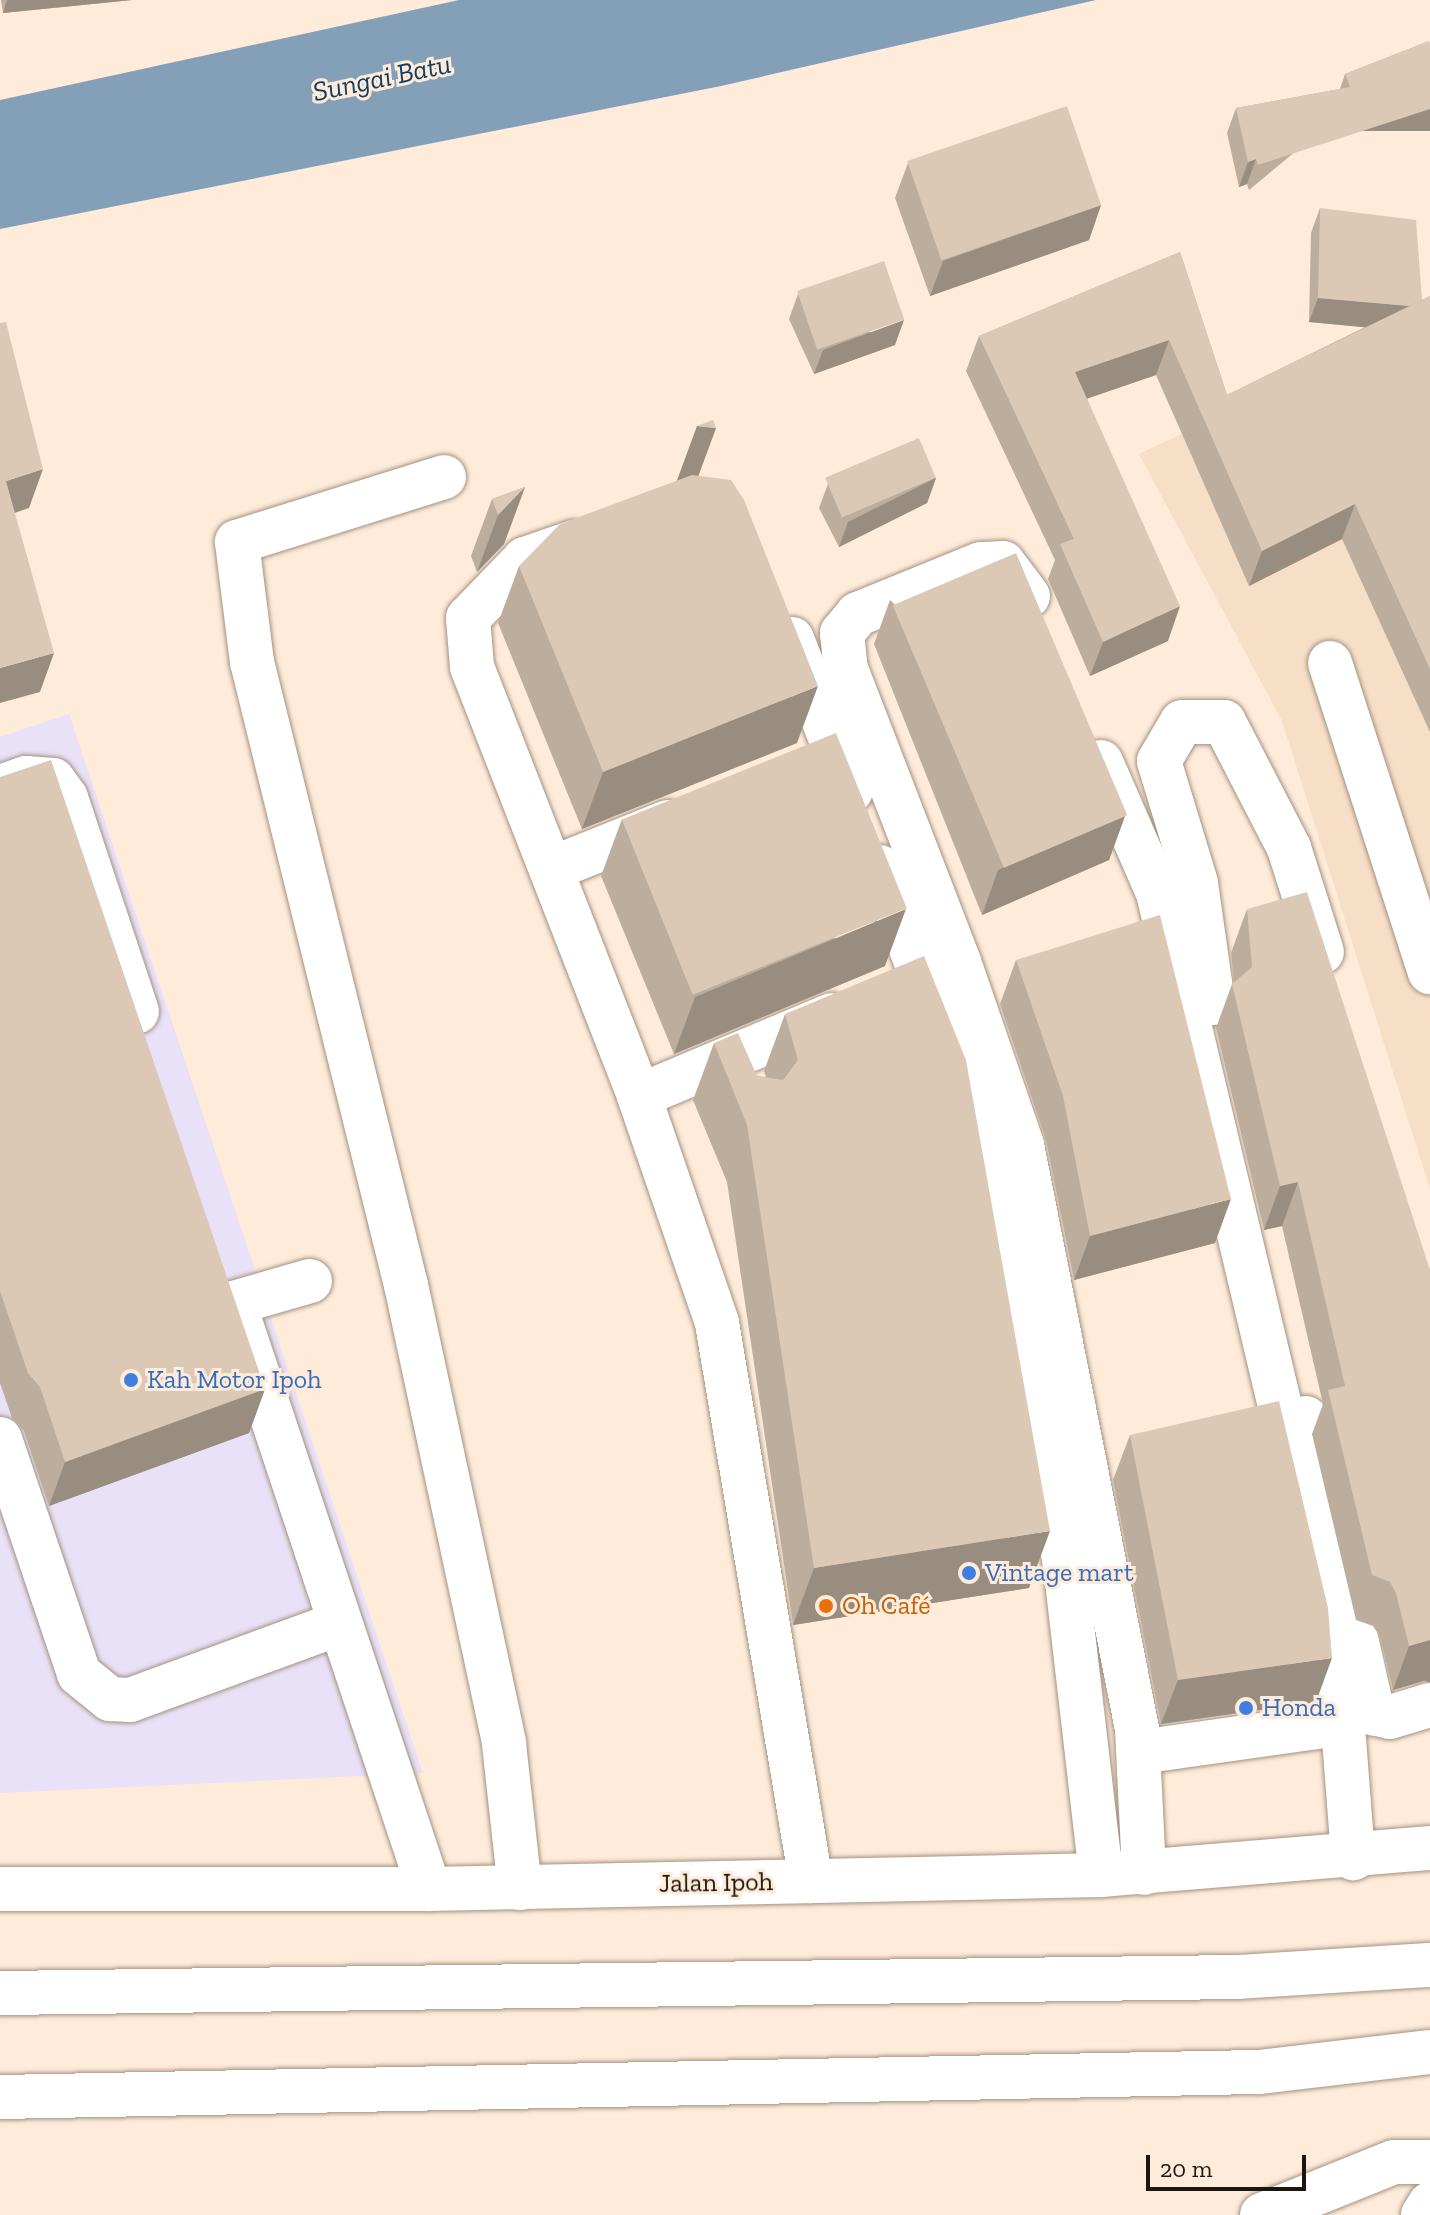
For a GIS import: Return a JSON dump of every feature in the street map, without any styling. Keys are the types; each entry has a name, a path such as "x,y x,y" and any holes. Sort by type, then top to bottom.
{"main road":[{"path":"444,477 237,542 252,662 406,1285 504,1744 520,1888"},
{"path":"611,528 525,559 468,618 472,667 639,1096 717,1323 811,1881"},
{"path":"1047,641 1023,585 1003,563 981,564 858,614 842,633 846,669 959,962 1022,1145 1140,1752 1144,1873"},
{"path":"780,607 987,1148 1065,1564 1101,1875"},
{"path":"1330,663 1430,972"},
{"path":"1336,997 1289,848 1224,722 1182,722 1159,761 1196,883 1203,962 1368,1695 1373,1713 1390,1717 1430,1705"},
{"path":"1084,725 1158,893 1337,1648 1340,1724 1353,1858"},
{"path":"795,771 837,754"},
{"path":"0,787 26,778 53,780 66,798 150,1051"},
{"path":"551,869 710,805"},
{"path":"639,1096 922,978"},
{"path":"732,1057 748,1100"},
{"path":"219,1258 338,1624 429,1889"},
{"path":"234,1303 310,1281"},
{"path":"0,1439 79,1674 110,1699 130,1700 338,1624"},
{"path":"1140,1752 1340,1724"},
{"name":"Jalan Ipoh","path":"0,1889 520,1888 1101,1875 1353,1858 1430,1848"},
{"path":"0,1993 1238,1977 1430,1965"},
{"path":"0,2097 1259,2072 1430,2052"},
{"path":"1262,2215 1394,2162 1430,2162"},
{"path":"1423,2215 1430,2204"}],"shaded area":[{"path":"1430,316 1430,1189 1282,721 1139,454"},
{"path":"69,714 423,1773 0,1793 0,737"}],"water":[{"name":"Sungai Batu","path":"459,0 1096,0 721,86 0,229 0,100"}],"building":[{"path":"1429,41 1430,109 1258,165 1256,159 1248,162 1236,108 1350,87 1345,74"},
{"path":"1067,106 1101,205 941,260 907,161"},
{"path":"1320,208 1416,220 1422,300 1409,306 1318,298"},
{"path":"1180,252 1227,395 1430,296 1430,669 1355,504 1262,551 1169,340 1075,372 1180,606 1103,642 1060,544 1074,539 979,336"},
{"path":"884,261 904,320 817,350 797,291"},
{"path":"6,322 43,469 6,481 54,653 0,668 0,323"},
{"path":"713,420 716,428 697,426"},
{"path":"919,438 936,478 842,517 825,478"},
{"path":"692,475 731,480 744,500 818,686 603,772 519,566 560,524"},
{"path":"525,487 498,515 492,499"},
{"path":"1016,553 1127,815 1004,868 893,605"},
{"path":"836,733 907,908 693,995 622,820"},
{"path":"51,760 265,1389 65,1462 40,1387 28,1373 0,1291 0,777"},
{"path":"1307,892 1430,1270 1430,1640 1409,1646 1396,1593 1390,1582 1372,1575 1328,1390 1345,1386 1298,1182 1280,1186 1232,984 1252,967 1247,909"},
{"path":"1160,915 1231,1199 1090,1236 1063,1096 1016,960"},
{"path":"924,956 966,1060 1050,1531 814,1568 747,1125 714,1043 738,1033 757,1076 783,1080 798,1060 785,1014"},
{"path":"1279,1401 1328,1608 1332,1658 1178,1680 1130,1435"}],"place":[{"name":"Kah Motor Ipoh","path":"131,1380"},
{"name":"Vintage mart","path":"969,1573"},
{"name":"Oh Café","path":"826,1606"},
{"name":"Honda","path":"1246,1708"}]}
